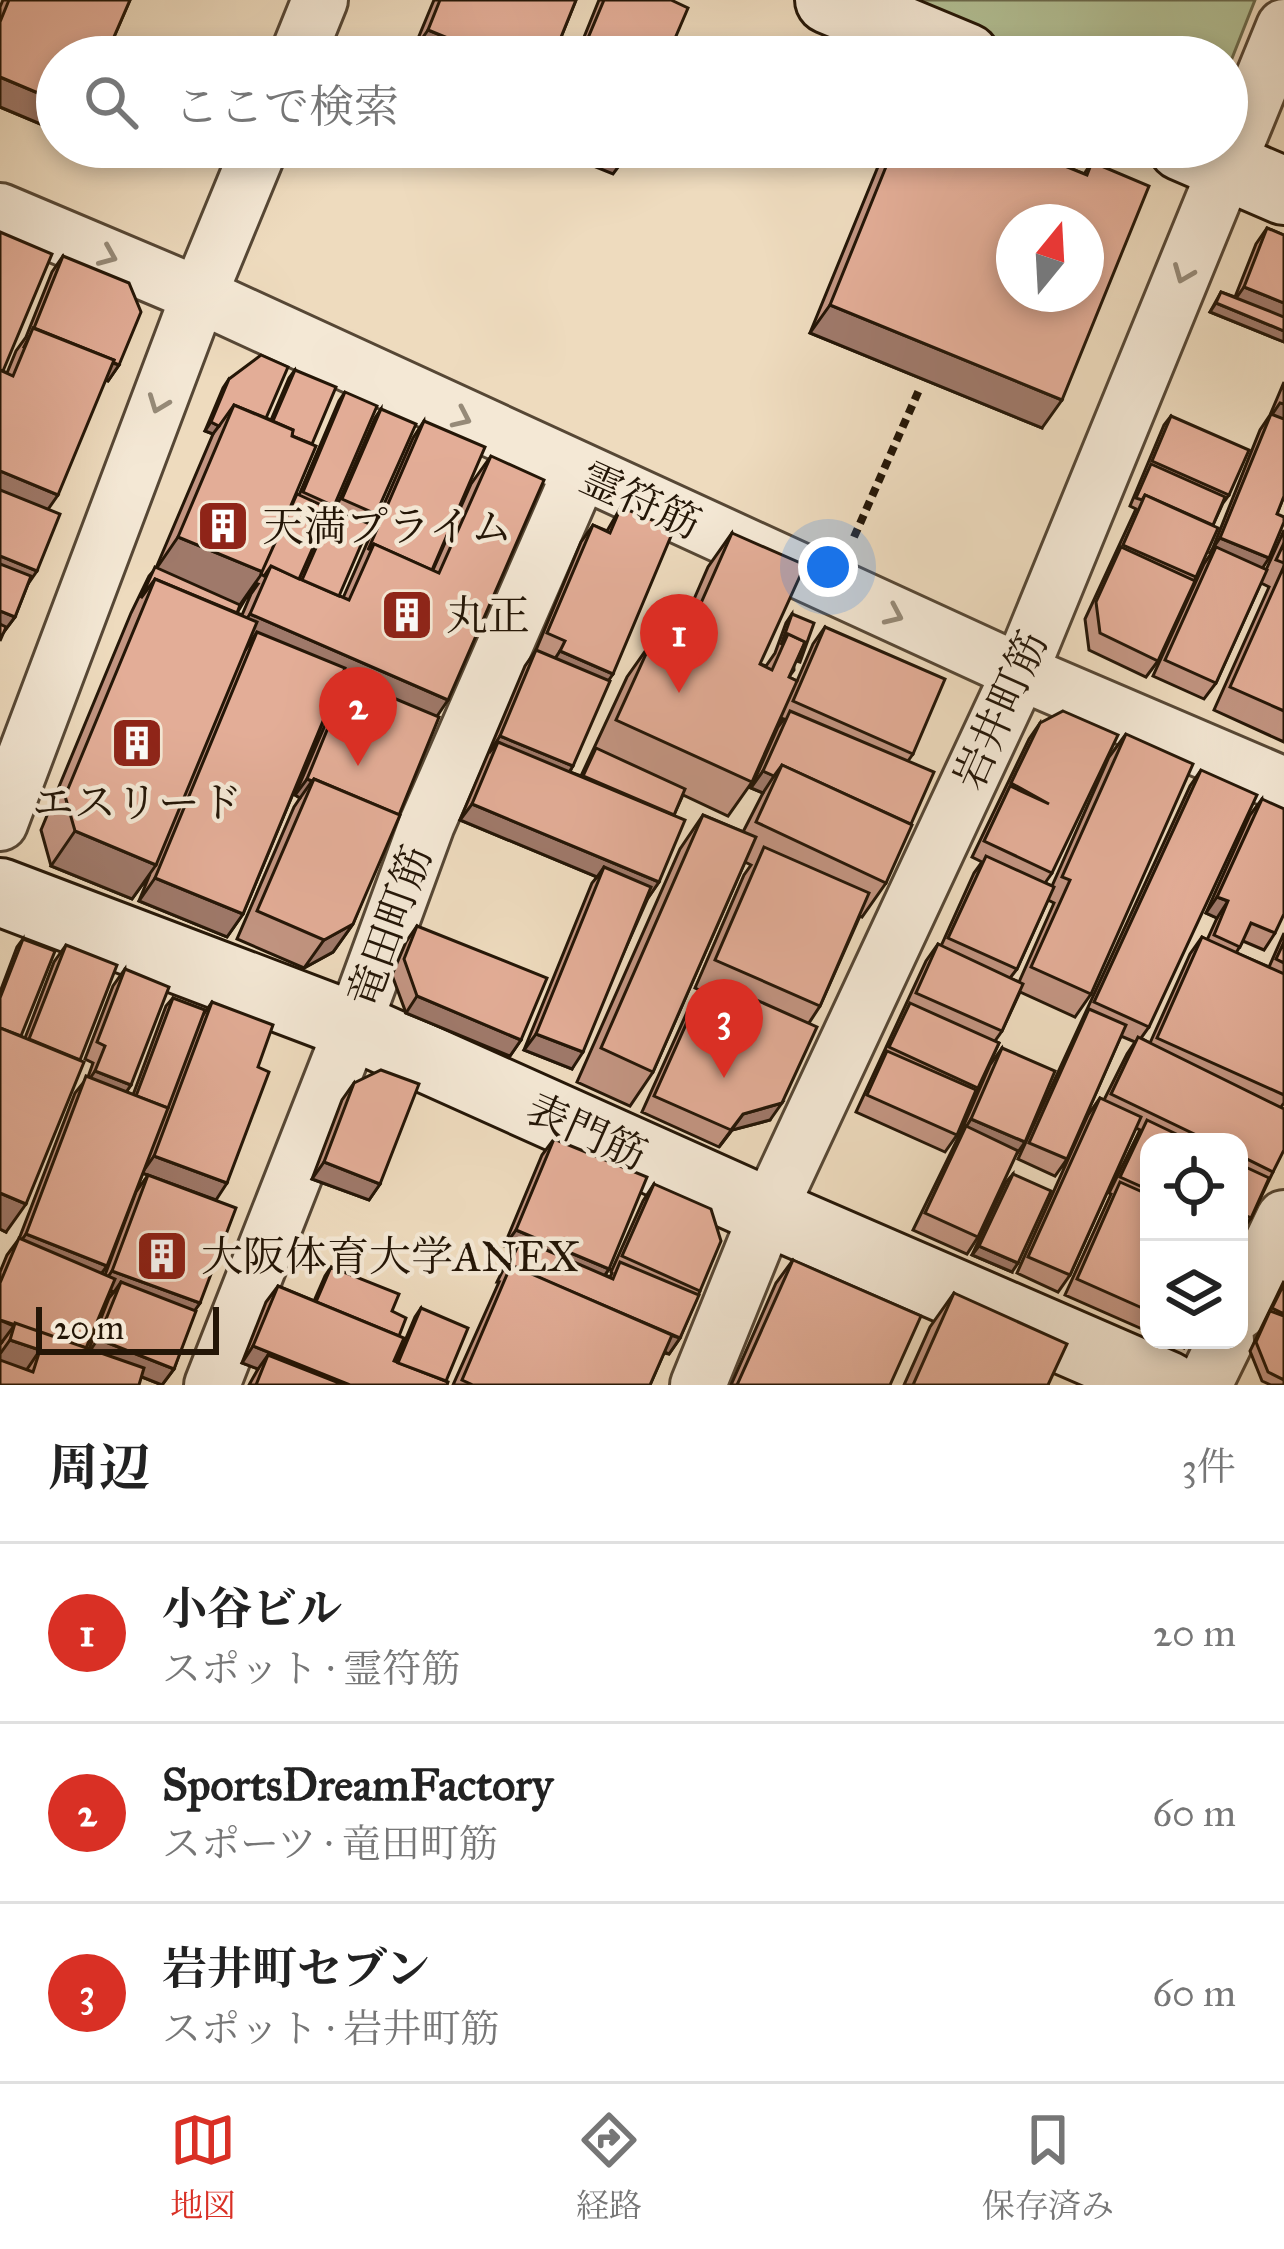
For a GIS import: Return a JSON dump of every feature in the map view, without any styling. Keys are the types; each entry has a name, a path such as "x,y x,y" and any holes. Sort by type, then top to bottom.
{"street":[{"path":"305,36 320,0"},
{"path":"829,0 916,36"},
{"name":"岩井町筋","path":"1248,123 1284,27"},
{"path":"0,823 251,168"},
{"name":"岩井町筋","path":"698,1385 767,1213 1020,672 1231,168"},
{"name":"霊符筋","path":"0,211 200,295 1020,672 1284,784"},
{"name":"竜田町筋","path":"212,1385 427,824 580,473"},
{"name":"表門筋","path":"0,892 353,1026 767,1213 1167,1385"},
{"path":"1248,1293 1284,1218"},
{"path":"1204,1385 1222,1349"}],"path":[{"path":"832,587 919,390"}],"green space":[{"path":"892,0 1255,0 1241,36 974,36"}],"building":[{"path":"9,0 130,0 114,36 36,36 36,92 0,77 0,22"},
{"path":"440,0 576,0 561,36 443,36 428,30"},
{"path":"604,0 671,0 688,8 676,36 589,36"},
{"path":"885,168 1070,168 1087,175 1090,168 1106,168 1149,186 1104,297 1104,204 996,204 996,312 1098,312 1062,400 830,305"},
{"path":"1267,228 1284,235 1284,303 1244,287"},
{"path":"0,232 52,254 3,371 0,370"},
{"path":"63,256 129,283 141,312 119,365 34,328"},
{"path":"1221,292 1284,317 1284,331 1216,303"},
{"path":"33,328 114,360 58,495 0,471 0,370 13,376"},
{"path":"261,355 288,367 266,418 234,405 219,426 211,422 229,379"},
{"path":"295,370 336,387 312,444 273,421"},
{"path":"345,392 377,406 334,506 303,492"},
{"name":"天満プライム","path":"234,405 293,430 292,436 316,446 263,572 178,537"},
{"path":"381,409 416,424 376,514 342,499"},
{"path":"1271,414 1284,419 1284,496 1277,514 1284,522 1269,558 1220,538"},
{"path":"1171,416 1249,450 1229,495 1152,461"},
{"path":"424,421 485,447 432,570 374,544 368,550"},
{"name":"丸正","path":"491,456 544,480 448,700 250,614 271,566 349,600 374,544 439,573"},
{"path":"1151,464 1225,497 1213,525 1145,495 1142,500 1136,498"},
{"path":"0,490 60,514 37,571 0,556"},
{"path":"297,494 330,509 299,579 271,566 264,576 261,574"},
{"path":"1145,495 1218,528 1196,577 1123,545"},
{"path":"621,507 674,529 613,674 560,651 565,641 547,633 593,525 610,533"},
{"path":"333,509 370,524 339,596 302,580"},
{"path":"732,533 805,565 760,664 772,670 788,634 805,642 789,677 797,681 752,782 616,720 651,643 678,655"},
{"path":"1121,547 1195,581 1158,661 1100,633 1096,602"},
{"path":"1216,547 1267,570 1216,683 1165,660"},
{"path":"0,564 31,576 15,617 0,611"},
{"path":"1284,566 1284,711 1230,687"},
{"path":"155,567 240,605 237,613 155,579 141,598"},
{"name":"エスリード","path":"155,579 257,622 156,865 75,831 65,796"},
{"path":"792,614 814,623 800,662 805,642 788,634 781,645"},
{"path":"825,627 945,679 913,754 793,701"},
{"path":"257,632 345,668 243,914 155,878"},
{"path":"536,650 610,681 573,766 500,736"},
{"path":"348,679 439,717 399,815 307,779"},
{"path":"790,711 934,772 911,824 782,765 774,776 763,771"},
{"path":"1063,711 1118,735 1052,873 984,841 1010,786 1049,804 1011,783 1040,723"},
{"path":"1126,734 1193,764 1091,994 1031,967 1070,880 1062,877"},
{"path":"498,742 685,820 659,882 472,804"},
{"path":"596,748 685,789 674,815 583,776"},
{"path":"782,765 912,825 886,883 756,822"},
{"path":"1201,770 1257,795 1149,1027 1094,1002"},
{"path":"314,779 400,815 353,924 324,940 257,911"},
{"path":"1262,799 1284,809 1284,914 1275,933 1251,923 1240,947 1214,935 1228,901 1217,897"},
{"path":"703,815 756,837 653,1072 601,1048"},
{"path":"764,847 869,893 820,1006 715,960"},
{"path":"986,856 1054,887 1017,969 948,938"},
{"path":"604,867 651,887 583,1052 536,1034"},
{"path":"417,926 547,978 521,1040 417,996 404,959"},
{"path":"1202,937 1284,974 1284,1095 1157,1038"},
{"path":"23,939 55,951 21,1036 0,1028 0,998"},
{"path":"938,944 1023,984 1002,1031 916,993"},
{"path":"66,945 117,965 80,1060 29,1039"},
{"path":"125,969 169,987 131,1085 95,1071 105,1046 97,1042"},
{"path":"725,986 817,1027 782,1103 743,1114 731,1130 654,1096 700,993 718,1001"},
{"path":"173,998 205,1010 168,1108 136,1096"},
{"path":"212,1002 273,1025 258,1067 269,1072 227,1183 154,1156"},
{"path":"910,1003 999,1043 978,1088 889,1047"},
{"path":"1089,1009 1126,1025 1067,1159 1029,1143"},
{"path":"0,1028 84,1062 26,1204 0,1193"},
{"path":"1138,1037 1284,1109 1284,1150 1273,1172 1248,1160 1248,1133 1192,1133 1111,1094"},
{"path":"1002,1048 1055,1071 1025,1142 971,1119"},
{"path":"887,1051 976,1090 957,1135 867,1095"},
{"path":"381,1070 419,1084 380,1184 324,1162 354,1083"},
{"path":"86,1076 168,1108 107,1266 26,1234"},
{"path":"1100,1098 1141,1117 1070,1275 1028,1257"},
{"path":"1147,1120 1174,1133 1141,1133"},
{"path":"966,1126 1018,1151 978,1237 925,1213"},
{"path":"1140,1135 1140,1186 1120,1177"},
{"path":"554,1139 647,1177 609,1269 516,1230"},
{"path":"1248,1168 1269,1178 1248,1217"},
{"path":"1013,1174 1051,1191 1018,1263 979,1246"},
{"name":"大阪体育大学ANEX","path":"148,1175 236,1208 200,1303 112,1271"},
{"path":"1120,1182 1140,1191 1140,1307 1077,1279"},
{"path":"654,1184 711,1209 721,1241 700,1291 622,1256"},
{"path":"19,1238 115,1279 86,1348 0,1320 0,1283"},
{"path":"521,1239 613,1279 620,1262 699,1295 680,1338 509,1265"},
{"path":"793,1260 921,1316 890,1385 737,1385"},
{"path":"511,1265 672,1335 650,1385 473,1385 462,1380"},
{"path":"331,1267 399,1294 392,1311 406,1318 399,1336 316,1302"},
{"path":"121,1282 196,1311 174,1369 98,1339"},
{"path":"1284,1284 1284,1314 1272,1308"},
{"path":"278,1286 404,1338 394,1361 447,1385 350,1385 253,1346"},
{"path":"954,1293 1067,1344 1048,1385 913,1385"},
{"path":"421,1308 468,1328 446,1381 398,1363"},
{"path":"1270,1311 1284,1316 1284,1380 1268,1372 1256,1342"},
{"path":"15,1323 144,1368 139,1385 0,1385 0,1360 33,1372 40,1350 10,1340"},
{"path":"268,1355 344,1385 256,1385"}],"place":[{"name":"天満プライム","path":"223,526"},
{"name":"丸正","path":"407,615"},
{"name":"小谷ビル","path":"679,693"},
{"name":"エスリード","path":"137,743"},
{"name":"SportsDreamFactory","path":"358,766"},
{"name":"岩井町セブン","path":"724,1078"},
{"name":"大阪体育大学ANEX","path":"162,1256"}]}
